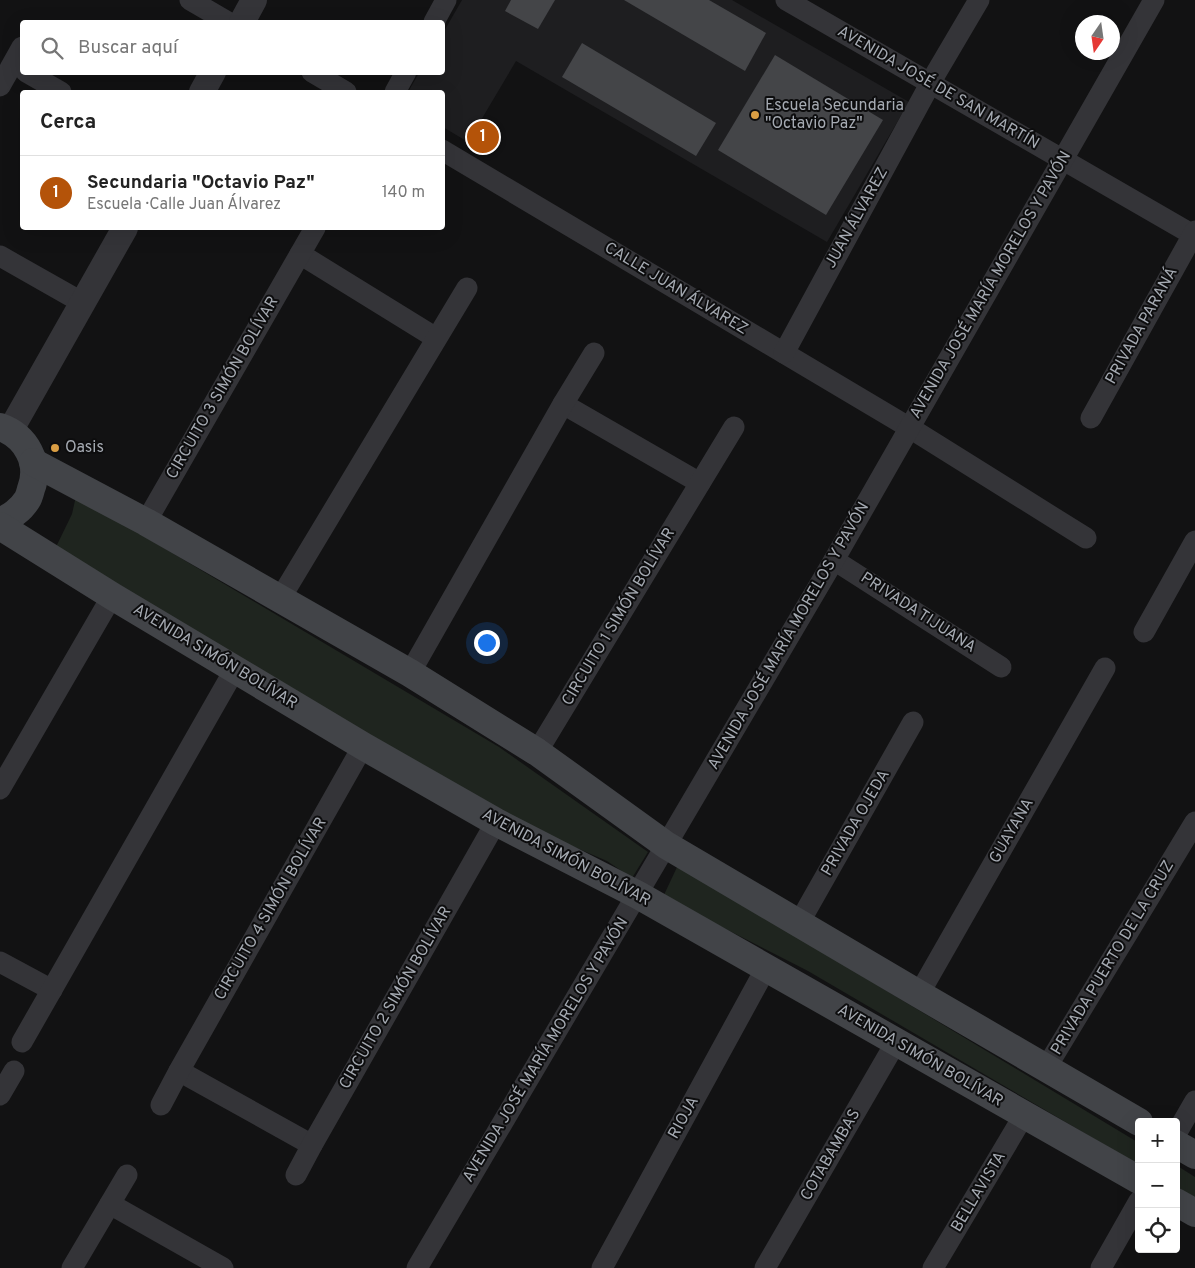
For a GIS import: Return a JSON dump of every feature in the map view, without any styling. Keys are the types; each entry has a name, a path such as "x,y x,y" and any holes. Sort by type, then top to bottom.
{"main road":[{"path":"0,522 14,515 28,500 34,482 33,462 28,450 20,439 5,429"},
{"path":"33,462 146,522 410,673 537,752 666,845 1135,1120"},
{"name":"AVENIDA SIMÓN BOLÍVAR","path":"0,526 112,596 363,746 496,822 638,895 1135,1178"},
{"path":"1180,1147 1195,1156"},
{"path":"1180,1204 1195,1213"}],"street":[{"path":"190,0 225,20"},
{"path":"243,20 254,0"},
{"path":"435,20 446,0"},
{"name":"AVENIDA JOSÉ DE SAN MARTÍN","path":"787,0 1062,160 1194,234"},
{"name":"JUAN ÁLVAREZ","path":"784,353 930,84 979,0"},
{"name":"AVENIDA JOSÉ MARÍA MORELOS Y PAVÓN","path":"417,1268 834,560 1154,0"},
{"path":"0,86 20,65"},
{"path":"37,75 58,90"},
{"path":"203,90 211,75"},
{"path":"317,75 343,90"},
{"path":"396,90 404,75"},
{"name":"CALLE JUAN ÁLVAREZ","path":"445,152 910,428 1086,538"},
{"path":"5,429 124,230"},
{"name":"CIRCUITO 3 SIMÓN BOLÍVAR","path":"146,522 313,230"},
{"name":"PRIVADA PARANÁ","path":"1090,418 1194,234"},
{"path":"300,254 436,338"},
{"path":"0,256 82,303"},
{"path":"280,599 466,288"},
{"path":"410,673 594,353"},
{"path":"563,404 700,483"},
{"name":"CIRCUITO 1 SIMÓN BOLÍVAR","path":"537,752 734,427"},
{"path":"1144,632 1195,541"},
{"name":"PRIVADA TIJUANA","path":"834,560 1001,667"},
{"path":"0,788 112,596"},
{"name":"GUAYANA","path":"919,994 1105,668"},
{"path":"22,1042 235,669"},
{"name":"PRIVADA OJEDA","path":"799,923 913,722"},
{"name":"CIRCUITO 4 SIMÓN BOLÍVAR","path":"162,1105 179,1071 363,746"},
{"name":"CIRCUITO 2 SIMÓN BOLÍVAR","path":"296,1175 496,822"},
{"name":"PRIVADA PUERTO DE LA CRUZ","path":"1046,1068 1195,822"},
{"path":"0,962 52,990"},
{"name":"RIOJA","path":"602,1268 766,968"},
{"name":"COTABAMBAS","path":"765,1268 896,1042"},
{"path":"0,1095 14,1071"},
{"path":"179,1071 312,1145"},
{"path":"1180,1127 1195,1101"},
{"name":"BELLAVISTA","path":"933,1268 1024,1115"},
{"path":"72,1268 127,1175"},
{"path":"110,1204 223,1268"},
{"path":"1101,1268 1135,1208"}],"shaded area":[{"name":"Escuela Secundaria \"Octavio Paz\"","path":"462,0 732,0 909,102 827,242 516,61 468,142 445,128 445,90 409,90 418,75 445,75 445,30"},
{"path":"76,496 499,747 648,852 632,878 607,861 456,796 55,549 72,514"},
{"path":"678,865 1135,1141 1135,1163 808,971 663,897"},
{"path":"1180,1168 1195,1177 1195,1198 1180,1189"}],"building":[{"path":"511,0 555,0 538,29 505,11"},
{"path":"624,0 709,0 766,33 745,71"},
{"path":"582,43 716,123 696,156 562,77"},
{"path":"775,55 883,120 826,215 718,150"}],"place":[{"name":"Escuela Secundaria \"Octavio Paz\"","path":"755,115"},
{"name":"Secundaria \"Octavio Paz\"","path":"483,137"},
{"name":"Oasis","path":"55,448"}]}
